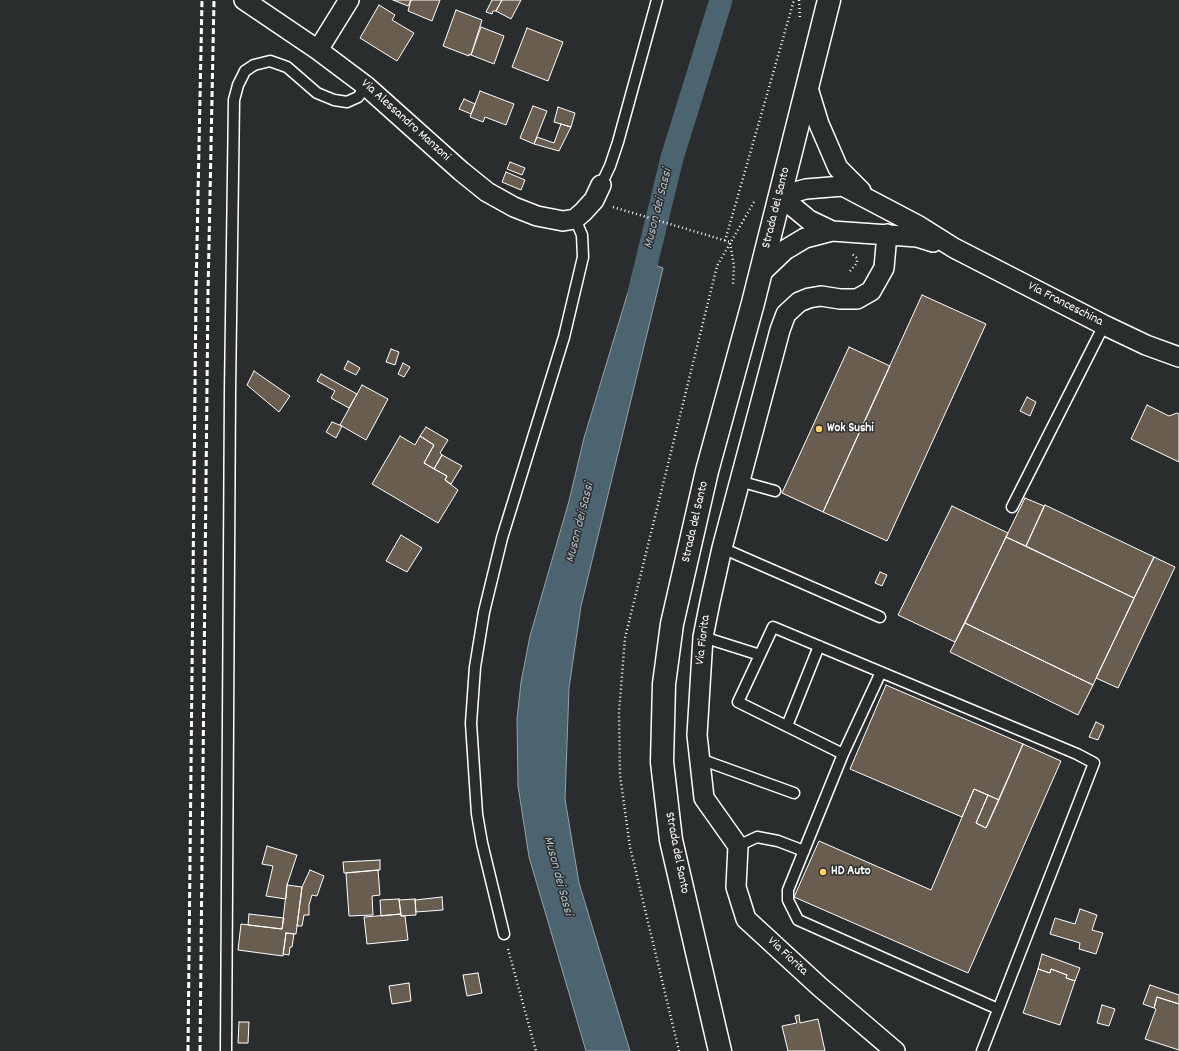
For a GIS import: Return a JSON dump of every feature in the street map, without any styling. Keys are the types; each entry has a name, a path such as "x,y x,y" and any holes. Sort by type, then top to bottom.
{"main road":[{"name":"Strada del Santo","path":"720,1051 671,840 662,762 664,684 672,624 707,471 760,274 829,0"}],"street":[{"name":"Via Alessandro Manzoni","path":"244,0 318,50 366,86 461,171 487,192 514,207 537,216 563,221 574,219"},
{"path":"318,50 349,0"},
{"name":"Via Franceschina","path":"807,86 819,124 838,168 872,201"},
{"path":"574,219 594,200 601,185"},
{"name":"Via Franceschina","path":"780,196 806,189 843,186 919,226 954,248 1104,325 1146,345 1179,357"},
{"name":"Via Franceschina","path":"780,196 809,220 832,231"},
{"name":"Via Franceschina","path":"760,274 785,250 805,238 832,231 917,237 954,248"},
{"name":"Via Fiorita","path":"887,234 884,268 871,291 858,300 840,300 821,296 809,298 799,302 786,314 774,349 739,481 722,548 703,637 697,735 704,798 738,846 736,887 746,919 820,987 894,1051"}],"lane":[{"path":"601,185 610,166 618,142 657,0"},
{"path":"226,1051 230,392 234,100 238,85 246,71 254,66 270,61 287,67 317,92 334,100 347,102 358,97 366,86"},
{"path":"504,934 482,843 477,814 471,723 475,667 484,612 502,538 564,337 583,257 582,235 574,219"},
{"path":"1012,507 1104,325"},
{"path":"739,481 775,491"},
{"path":"722,548 880,617"},
{"path":"843,754 738,702 773,627 1094,763 982,1051"},
{"path":"703,637 760,655"},
{"path":"787,726 819,646"},
{"path":"881,672 843,754 788,890 788,900 798,920 998,1009"},
{"path":"700,759 794,793"},
{"path":"738,846 757,838 778,841 804,851"}],"path":[{"path":"725,241 794,0"},
{"path":"614,207 730,242 734,266 733,290"},
{"path":"504,934 536,1051"}],"water":[{"path":"638,259 663,268 581,606 569,688 565,799 579,883 630,1051 586,1051 529,857 518,786 517,719 521,682 530,636 569,501 584,438"}],"building":[{"path":"393,0 411,0 408,6"},
{"path":"411,0 440,0 432,21 408,11"},
{"path":"492,0 502,0 496,11 493,11 492,14 486,12"},
{"path":"502,0 521,0 511,19 496,11"},
{"path":"379,5 395,15 392,20 414,33 397,61 360,38"},
{"path":"456,10 482,20 471,55 469,54 469,56 443,46"},
{"path":"481,27 504,36 494,64 471,55"},
{"path":"527,28 563,42 548,81 512,67"},
{"path":"480,91 514,104 506,125 485,117 483,122 470,117"},
{"path":"464,99 475,104 471,114 459,109"},
{"path":"533,106 547,111 534,144 520,138"},
{"path":"558,107 575,113 571,127 554,122"},
{"path":"561,124 571,127 559,151 534,144 537,137 554,143"},
{"path":"510,162 525,168 522,175 507,169"},
{"path":"506,172 525,180 521,190 502,182"},
{"path":"922,295 986,324 887,541 823,512"},
{"path":"849,347 890,366 823,512 782,493"},
{"path":"391,349 399,352 395,365 386,362"},
{"path":"348,361 360,368 356,375 344,369"},
{"path":"403,363 410,367 404,377 398,374"},
{"path":"254,371 290,396 279,412 247,385"},
{"path":"321,374 357,394 349,408 331,398 335,391 317,381"},
{"path":"362,385 388,399 366,440 340,425"},
{"path":"1027,397 1036,402 1030,416 1020,411"},
{"path":"1147,405 1169,416 1177,413 1179,414 1179,462 1131,439"},
{"path":"332,422 342,426 336,438 326,432"},
{"path":"426,427 448,440 440,453 442,455 434,469 424,463 434,445 420,436"},
{"path":"400,436 415,445 420,436 434,445 424,463 447,476 445,480 458,490 438,523 372,484"},
{"path":"442,455 462,466 451,484 445,480 447,476 434,469"},
{"path":"1025,498 1044,506 1026,546 1006,537"},
{"path":"1045,505 1154,557 1134,598 1026,546"},
{"path":"952,506 1008,533 955,642 898,615"},
{"path":"401,535 422,548 407,572 386,561"},
{"path":"1006,537 1134,598 1093,685 965,623"},
{"path":"1154,557 1175,567 1118,688 1096,678"},
{"path":"880,572 887,575 882,586 875,583"},
{"path":"965,623 1093,685 1078,715 950,652"},
{"path":"886,685 1023,744 999,800 974,789 962,817 850,769"},
{"path":"1096,722 1104,726 1098,740 1089,737"},
{"path":"1023,744 1061,761 968,973 794,897 819,841 931,890 974,789 988,795 976,823 986,828"},
{"path":"988,795 999,800 986,828 976,823"},
{"path":"267,846 297,855 287,885 286,899 266,896 273,866 262,864"},
{"path":"380,860 380,870 344,873 343,862"},
{"path":"310,870 324,876 317,896 312,895 309,905 309,915 304,915 302,926 297,926 302,887"},
{"path":"378,870 380,895 372,896 373,915 349,916 346,873"},
{"path":"287,885 302,887 296,934 286,933 283,956 238,950 241,924 282,929"},
{"path":"442,897 443,910 416,912 415,900"},
{"path":"399,899 401,914 381,916 380,900"},
{"path":"415,899 416,915 401,916 399,900"},
{"path":"1080,909 1097,915 1092,930 1103,933 1096,954 1079,949 1080,943 1050,934 1055,918 1075,924"},
{"path":"249,914 284,918 282,929 248,925"},
{"path":"401,914 401,916 405,916 408,940 367,944 364,917"},
{"path":"286,933 294,934 289,955 283,954"},
{"path":"1042,954 1080,968 1075,981 1066,978 1067,975 1051,969 1050,973 1038,969"},
{"path":"1038,969 1050,973 1051,969 1067,975 1066,978 1075,981 1060,1025 1023,1013"},
{"path":"478,973 482,993 467,996 463,975"},
{"path":"409,983 411,1001 392,1004 389,986"},
{"path":"1150,985 1179,995 1179,1004 1157,997 1154,1008 1143,1004"},
{"path":"1157,997 1179,1004 1179,1050 1145,1039 1156,1009 1154,1008"},
{"path":"1102,1005 1115,1009 1109,1026 1097,1023"},
{"path":"799,1015 800,1023 818,1019 825,1051 788,1051 782,1026 797,1023 795,1016"},
{"path":"239,1022 249,1022 248,1043 238,1043"}],"waterway":[{"name":"Muson dei Sassi","path":"639,293 672,158 721,0"}],"railway":[{"path":"188,1051 196,293 202,0"},
{"path":"200,1051 208,293 214,0"}],"place":[{"name":"Wok Sushi","path":"819,429"},
{"name":"HD Auto","path":"823,872"}]}
